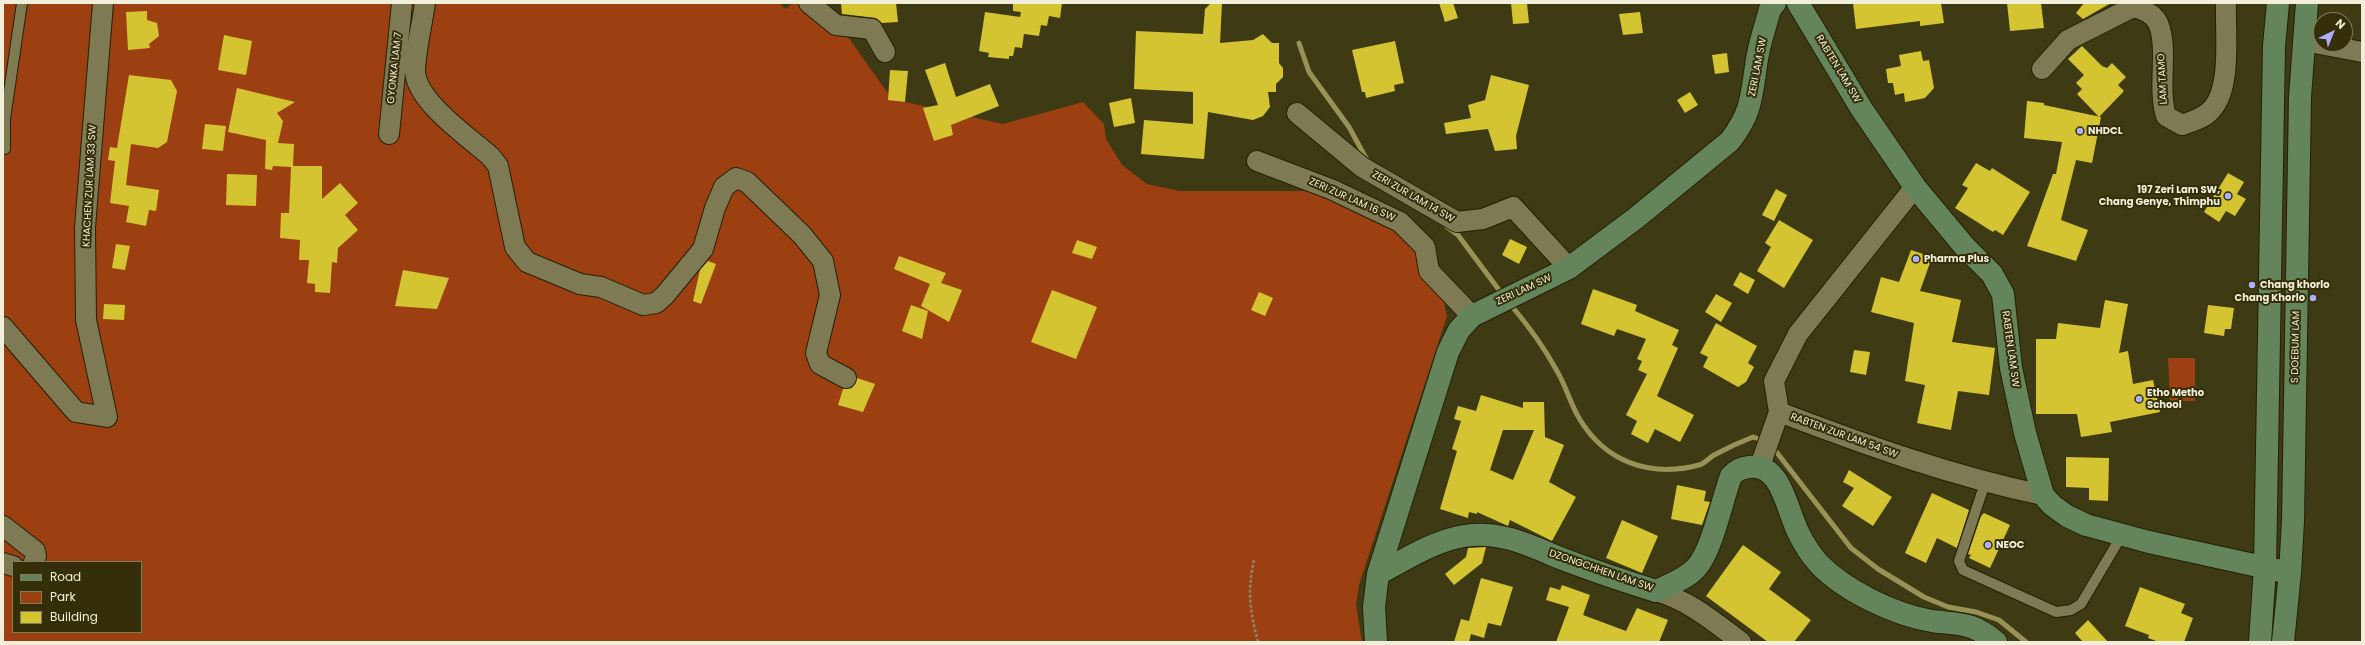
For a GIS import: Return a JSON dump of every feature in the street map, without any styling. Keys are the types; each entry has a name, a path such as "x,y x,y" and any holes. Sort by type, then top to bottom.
{"main road":[{"name":"ZERI LAM SW","path":"1376,642 1374,601 1378,574 1448,352 1459,330 1472,316 1569,268 1624,227 1730,141 1742,125 1748,111 1753,95 1756,66 1770,9 1775,3"},
{"name":"RABTEN LAM SW","path":"1798,3 1861,108 1915,187 1965,247 1992,274 2003,294 2011,368 2026,433 2043,495 2052,505 2066,516 2086,525 2122,535 2290,573"},
{"path":"2260,642 2265,567 2274,46 2278,3"},
{"name":"S DOEBUM LAM","path":"2283,642 2290,573 2300,105 2307,3"},
{"path":"1762,458 1777,482 1798,534 1810,553 1840,582 1862,594 1909,615 1971,626 1996,642"},
{"name":"DZONGCHHEN LAM SW","path":"1378,574 1416,553 1448,539 1465,535 1494,535 1519,540 1561,558 1656,591 1675,582 1696,569 1702,560 1711,539 1731,476 1762,458"}],"street":[{"name":"KHACHEN ZUR LAM 33 SW","path":"3,327 76,412 107,417 86,312 86,227 102,3"},
{"name":"GYONKA LAM 7","path":"389,134 402,3"},
{"path":"425,3 415,70 418,86 426,100 491,157 498,166 515,247 527,262 580,284 601,288 643,304 656,303 665,295 703,249 714,208 724,187 736,178 747,182 802,235 823,261 830,295 816,353 820,364 846,378"},
{"path":"809,3 836,24 872,29 885,52"},
{"name":"LAM TAMO","path":"2042,69 2068,40 2133,7 2144,9 2157,22 2161,37 2162,103 2166,116 2182,125 2201,118 2213,109 2223,88 2226,3"},
{"path":"2304,42 2362,52"},
{"name":"ZERI ZUR LAM 14 SW","path":"1297,113 1362,167 1457,222 1483,220 1513,207 1569,268"},
{"name":"ZERI ZUR LAM 16 SW","path":"1257,161 1333,190 1400,222 1425,247 1429,271 1472,316"},
{"name":"RABTEN ZUR LAM 54 SW","path":"1915,187 1798,334 1774,381 1776,419 1985,483 2043,495"},
{"path":"1762,458 1776,419"},
{"path":"3,526 35,551 36,556 34,561"},
{"path":"1656,591 1678,598 1693,607 1741,642"}],"lane":[{"path":"4,149 5,119 22,3"},
{"path":"1985,483 1959,561 1963,570 2049,610 2056,612 2071,610 2081,604 2122,535"}],"path":[{"path":"1254,560 1248,584 1250,611 1258,642"}],"green space":[{"path":"3,3 779,3 786,9 793,3 824,3 892,99 1003,124 1083,102 1104,124 1106,139 1122,165 1147,184 1179,191 1311,191 1342,199 1413,239 1443,299 1447,316 1359,585 1356,605 1362,642 3,642"},
{"path":"2168,358 2195,358 2195,401 2170,401"}],"building":[{"path":"841,3 896,3 898,22 882,23 876,18 842,14"},
{"path":"1013,3 1062,3 1060,18 1049,16 1047,26 1041,25 1039,36 1024,34 1022,48 1015,47 1013,56 1009,56 1009,59 988,57 989,53 979,51 985,12 1020,17 1021,12 1013,11"},
{"path":"1211,3 1222,3 1220,43 1253,40 1263,34 1272,43 1279,43 1279,63 1283,68 1283,77 1276,84 1276,92 1268,92 1270,107 1263,116 1253,120 1208,112 1204,159 1141,154 1144,120 1193,124 1193,92 1134,89 1136,31 1203,34 1205,9"},
{"path":"1439,3 1453,3 1458,18 1445,22"},
{"path":"1511,3 1527,3 1529,23 1513,24"},
{"path":"1853,3 1941,3 1944,23 1920,26 1920,21 1856,29"},
{"path":"2007,3 2041,3 2044,28 2010,31"},
{"path":"2084,3 2111,3 2083,19 2076,13"},
{"path":"147,11 147,20 157,23 159,36 149,44 150,48 128,50 126,12"},
{"path":"1640,12 1643,33 1623,35 1619,14"},
{"path":"224,35 252,41 246,75 218,70"},
{"path":"1395,41 1404,83 1394,85 1395,91 1366,98 1365,92 1362,92 1352,50"},
{"path":"2082,46 2102,66 2107,68 2112,63 2126,77 2118,85 2124,91 2099,117 2077,94 2082,89 2076,83 2084,75 2068,59"},
{"path":"1921,51 1923,61 1929,60 1934,88 1925,98 1905,102 1904,93 1895,95 1893,83 1888,83 1886,69 1901,66 1899,55"},
{"path":"1727,53 1729,72 1715,74 1712,55"},
{"path":"945,63 956,97 990,84 999,106 951,125 953,135 934,141 923,108 938,105 925,70"},
{"path":"890,70 908,71 905,102 888,100"},
{"path":"129,75 171,80 177,91 167,142 158,148 131,144 126,185 159,190 156,211 149,210 146,226 126,222 129,206 110,203 115,161 108,160 110,147 117,148"},
{"path":"1491,75 1529,85 1516,136 1517,149 1495,151 1488,129 1446,134 1444,123 1471,118 1468,105 1485,100"},
{"path":"237,88 295,102 277,113 283,121 278,143 294,144 293,166 322,166 322,199 340,183 358,203 345,215 358,230 338,248 337,263 332,262 330,293 315,292 315,284 307,283 309,260 299,260 300,240 280,238 281,213 289,213 291,167 273,166 272,170 265,169 266,140 228,132"},
{"path":"1690,92 1698,105 1685,113 1677,100"},
{"path":"1131,98 1135,123 1114,127 1109,103"},
{"path":"2027,101 2044,103 2044,105 2101,117 2092,163 2076,160 2061,220 2088,230 2076,261 2027,246 2053,174 2056,174 2062,142 2024,138"},
{"path":"205,124 226,126 223,151 202,149"},
{"path":"1976,163 1990,171 1992,168 2030,192 2003,235 1995,230 1993,232 1955,208 1968,188 1962,185"},
{"name":"197 Zeri Lam SW, Chang Genye, Thimphu","path":"2228,173 2244,182 2237,194 2246,199 2235,216 2226,211 2219,222 2204,212"},
{"path":"227,174 257,175 256,206 226,205"},
{"path":"1776,189 1787,195 1774,221 1762,215"},
{"path":"1779,220 1813,240 1784,288 1757,271 1771,247 1765,243"},
{"path":"1510,239 1527,247 1519,264 1502,255"},
{"path":"1077,240 1097,247 1092,259 1072,253"},
{"path":"116,244 130,246 125,270 112,268"},
{"path":"1911,250 1932,257 1920,291 1961,300 1952,342 1995,348 1989,395 1958,391 1951,430 1917,423 1925,385 1905,381 1914,323 1871,312 1881,277 1899,282"},
{"path":"899,256 946,273 941,283 962,290 949,322 921,306 930,284 894,269"},
{"path":"708,261 716,264 701,304 693,301 700,270"},
{"path":"403,270 449,278 437,309 395,306"},
{"path":"1740,272 1755,280 1748,294 1733,285"},
{"path":"1593,289 1637,305 1635,311 1679,330 1672,345 1678,348 1657,396 1694,415 1680,442 1655,429 1648,443 1631,434 1637,421 1626,415 1647,374 1638,370 1642,361 1637,359 1646,339 1617,329 1614,336 1581,324"},
{"path":"1052,290 1097,307 1076,359 1031,342"},
{"path":"1259,292 1273,298 1265,316 1251,310"},
{"path":"1716,294 1732,303 1721,322 1705,312"},
{"path":"2105,300 2128,304 2119,353 2128,351 2133,384 2153,380 2160,412 2110,422 2112,432 2081,437 2077,414 2036,414 2036,339 2056,339 2058,323 2100,328"},
{"path":"104,304 125,305 124,320 103,319"},
{"path":"911,305 928,311 922,339 902,331"},
{"path":"2208,305 2234,308 2231,329 2225,329 2224,336 2204,333"},
{"path":"1716,323 1757,346 1748,363 1754,367 1746,382 1738,387 1703,367 1708,357 1700,353"},
{"path":"1854,350 1870,352 1866,375 1850,372"},
{"path":"857,378 875,384 863,412 838,405 843,389 852,388"},
{"path":"1481,395 1523,408 1523,402 1544,402 1545,437 1564,445 1549,482 1576,497 1552,541 1510,520 1508,526 1477,512 1477,514 1469,512 1468,518 1440,509 1457,451 1452,449 1461,421 1454,419 1458,406 1476,411","holes":["1503,430 1534,430 1513,480 1490,470"]},
{"path":"2066,457 2109,458 2108,501 2089,500 2089,488 2066,487"},
{"path":"1849,470 1892,497 1873,526 1842,506 1854,488 1843,482"},
{"path":"1677,485 1706,491 1704,501 1710,502 1702,525 1671,519"},
{"path":"1932,493 1969,510 1957,548 1937,538 1926,563 1905,553"},
{"name":"NEOC","path":"1984,513 2010,525 1990,568 1969,558 1971,555 1968,554 1981,516"},
{"path":"1622,520 1658,536 1642,573 1606,558"},
{"path":"1743,545 1781,572 1769,589 1811,620 1794,642 1768,642 1706,596"},
{"path":"1486,547 1482,563 1454,585 1445,574 1466,557 1468,548"},
{"path":"1481,578 1513,587 1501,626 1488,623 1484,638 1471,634 1469,642 1454,642 1461,619 1469,621"},
{"path":"1562,585 1590,595 1583,615 1626,631 1637,608 1668,620 1659,642 1556,642 1569,607 1546,600 1550,587 1560,590"},
{"path":"2140,587 2185,604 2181,613 2193,618 2184,642 2159,642 2148,638 2149,635 2125,626"},
{"path":"2088,620 2108,642 2083,642 2075,633"}],"waterway":[{"path":"1299,43 1309,72 1349,127 1367,160"},
{"path":"1447,227 1458,235 1502,294"},
{"path":"1510,304 1547,353 1579,418 1602,446 1615,456 1630,463 1646,467 1681,469 1701,464 1719,452 1753,437 1765,441"},
{"path":"1771,445 1851,548 1878,569 1924,597 1948,607 1976,612 1999,620 2026,642"}],"place":[{"name":"NHDCL","path":"2080,131"},
{"name":"197 Zeri Lam SW, Chang Genye, Thimphu","path":"2228,196"},
{"name":"Pharma Plus","path":"1916,259"},
{"name":"Chang khorlo","path":"2252,285"},
{"name":"Chang Khorlo","path":"2313,298"},
{"name":"Etho Metho School","path":"2139,399"},
{"name":"NEOC","path":"1988,545"}]}
